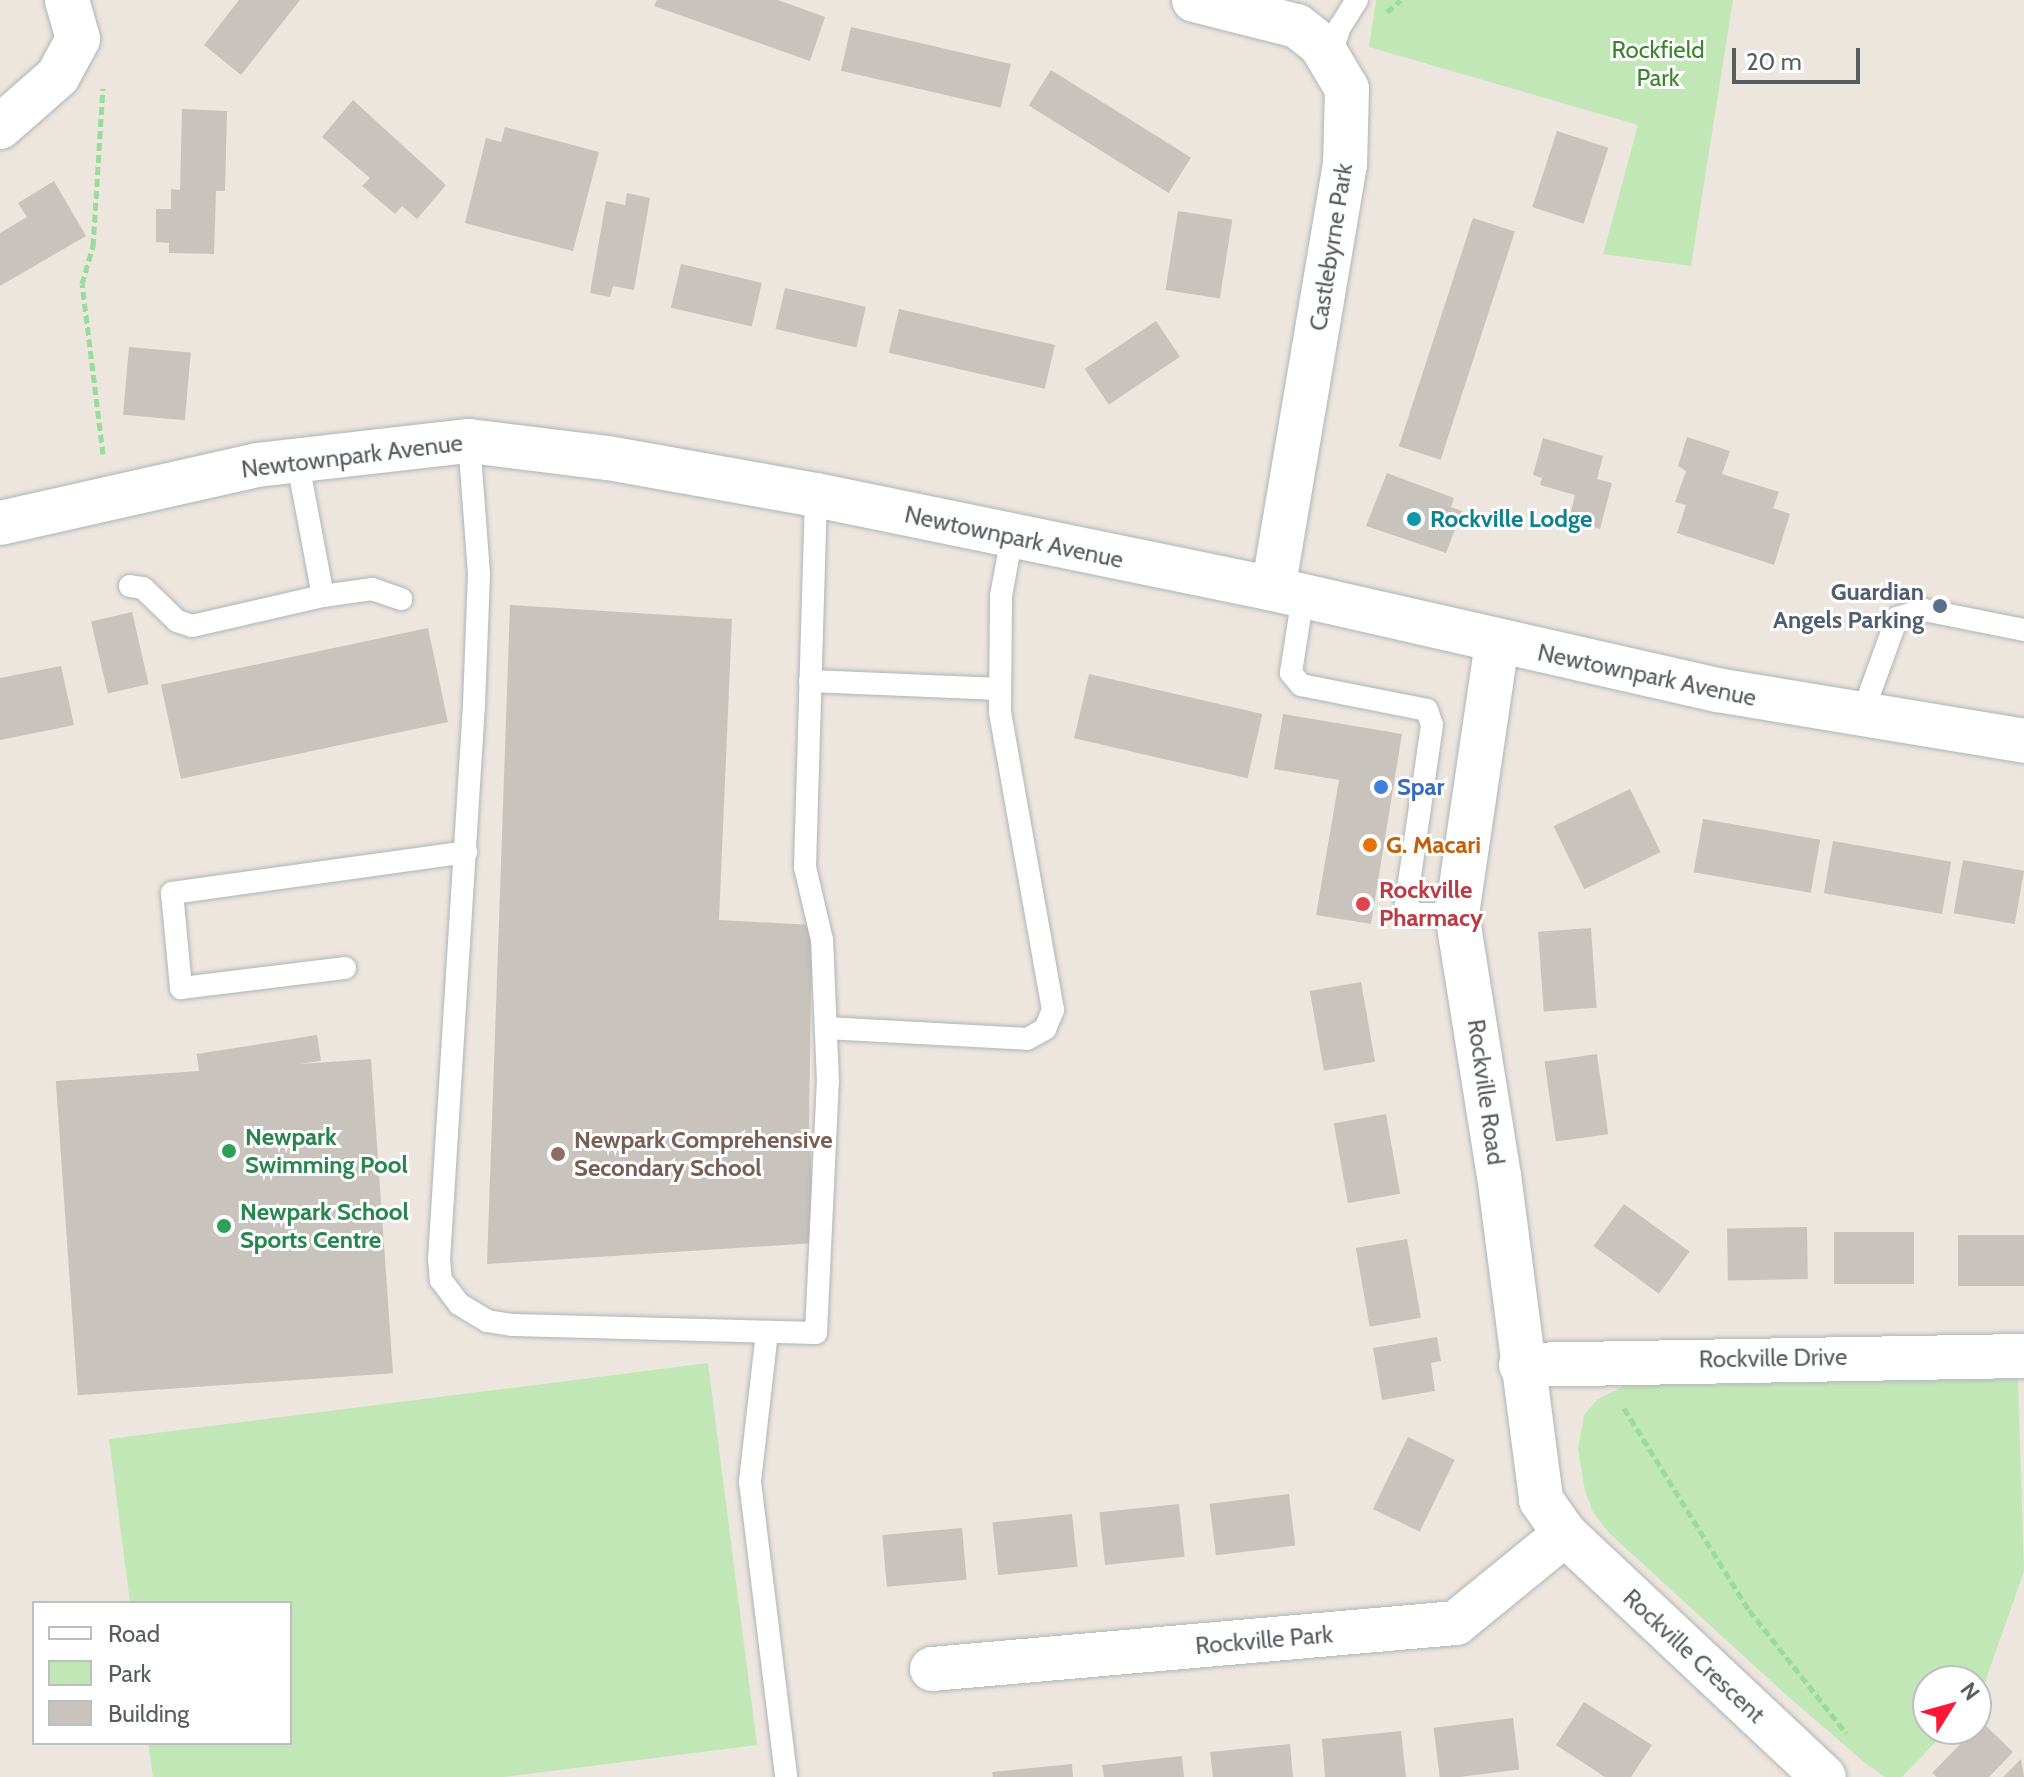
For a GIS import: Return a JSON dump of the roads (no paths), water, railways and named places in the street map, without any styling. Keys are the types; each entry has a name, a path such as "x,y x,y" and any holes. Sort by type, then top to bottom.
{"street":[{"name":"Castlebyrne Park","path":"1194,0 1297,26 1330,57 1347,89 1345,164 1288,593"},
{"path":"0,127 58,76 72,20"},
{"name":"Newtownpark Avenue","path":"0,523 297,459 469,441 608,458 816,495 1288,593 1497,643 1861,717 2024,741"},
{"name":"Rockville Road","path":"1497,643 1457,914 1499,1175 1521,1365 1541,1500 1565,1534"},
{"name":"Rockville Drive","path":"1521,1365 1594,1359 2024,1356"},
{"name":"Rockville Park","path":"932,1669 1456,1623 1565,1534"},
{"name":"Rockville Crescent","path":"1565,1534 1824,1777"}],"lane":[{"path":"1330,57 1340,27 1357,0"},
{"path":"469,441 479,574 466,852 457,907 441,1280 459,1304 487,1321 816,1333 828,1082 822,940 805,867 816,495"},
{"path":"297,459 323,596"},
{"path":"826,1028 1027,1039 1045,1029 1053,1010 1000,712 1001,596 1012,536"},
{"path":"130,586 143,588 177,621 192,626 323,596 372,589 401,599"},
{"path":"1288,593 1291,673 1301,685 1427,710 1432,725 1406,904 1415,914 1457,914"},
{"path":"1861,717 1897,618 1924,610 2024,630"},
{"path":"810,681 1000,689"},
{"path":"345,968 181,988 172,893 466,852"},
{"path":"767,1332 750,1482 786,1777"}],"place":[{"name":"Rockville Lodge","path":"1414,519"},
{"name":"Guardian Angels Parking","path":"1940,606"},
{"name":"Spar","path":"1381,787"},
{"name":"G. Macari","path":"1370,845"},
{"name":"Rockville Pharmacy","path":"1363,904"},
{"name":"Newpark Swimming Pool","path":"229,1151"},
{"name":"Newpark Comprehensive Secondary School","path":"558,1154"},
{"name":"Newpark School Sports Centre","path":"224,1226"}],"park label":[{"name":"Rockfield Park","path":"1658,64"}]}
